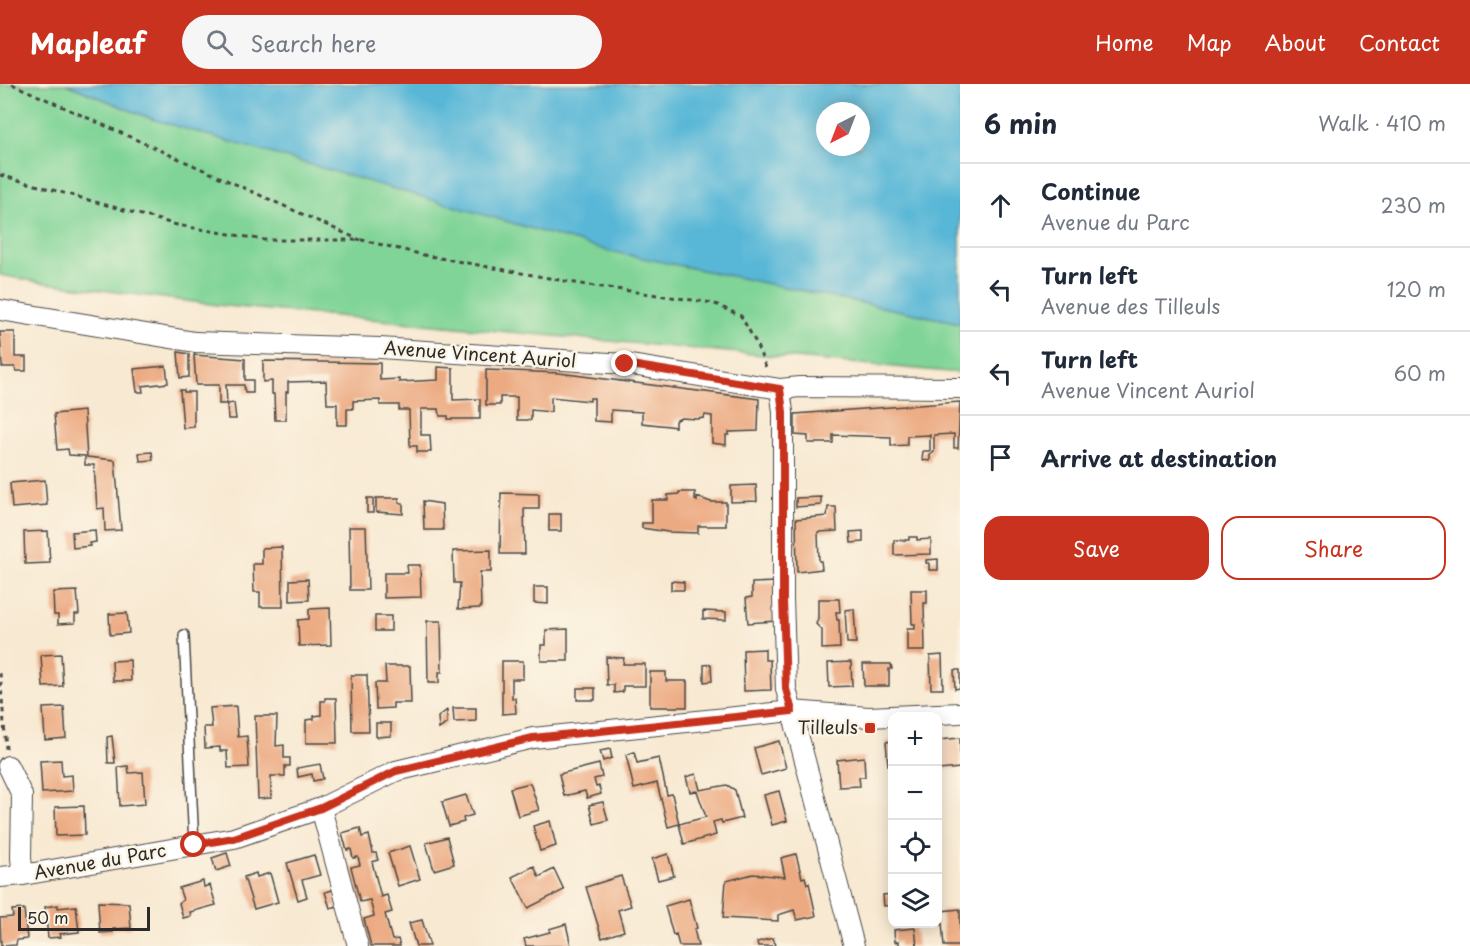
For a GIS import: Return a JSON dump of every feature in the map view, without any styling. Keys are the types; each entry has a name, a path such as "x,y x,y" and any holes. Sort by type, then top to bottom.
{"street":[{"name":"Avenue Vincent Auriol","path":"0,310 195,342 380,348 625,364 780,389 800,387 960,388"},
{"path":"780,389 783,412 783,599 786,689 855,946"},
{"name":"Avenue du Parc","path":"0,877 23,875 234,838 321,808 396,771 533,738 792,711 868,717 960,713"},
{"path":"8,766 22,795 23,875"},
{"path":"321,808 357,946"}],"lane":[{"path":"184,635 194,845"}],"path":[{"path":"12,84 362,240 424,255 565,281 713,303 741,316 755,341 767,371"},
{"path":"0,175 177,225 264,240 362,240"},
{"path":"0,673 8,766"}],"green space":[{"path":"0,84 66,84 152,119 960,318 960,373 226,306 0,275"}],"water":[{"path":"66,84 960,84 960,323 609,251 152,119"}],"building":[{"path":"0,332 15,332 15,357 26,357 26,371 16,371 15,367 2,367"},
{"path":"178,352 189,354 189,377 180,378"},
{"path":"194,355 245,359 245,380 253,380 253,393 245,393 244,385 226,385 227,404 219,404 219,385 196,385"},
{"path":"263,361 380,363 380,380 399,379 399,382 438,380 438,367 453,368 453,400 480,399 480,419 448,419 448,416 440,416 439,409 421,409 421,435 430,435 431,452 417,452 417,446 410,446 409,410 399,410 399,405 380,405 380,400 353,401 353,409 347,409 347,425 337,425 337,404 327,404 326,381 288,382 286,420 275,420 272,381 263,382"},
{"path":"166,366 168,383 142,386 143,392 137,392 134,369"},
{"path":"486,370 559,373 759,399 758,431 729,432 729,435 726,435 726,445 712,443 712,416 705,415 704,418 697,419 681,418 675,421 675,427 642,423 642,412 611,410 611,422 594,421 594,398 590,398 590,401 551,397 551,412 531,410 531,420 517,420 517,397 500,397 500,405 486,405"},
{"path":"180,390 194,392 194,427 183,428"},
{"path":"960,402 958,448 954,448 954,434 934,435 934,452 930,455 930,461 922,460 923,451 930,451 930,435 907,436 907,445 891,446 891,437 833,435 833,443 808,443 808,436 795,435 795,414"},
{"path":"234,403 236,419 228,419 227,404"},
{"path":"84,411 87,457 115,460 121,530 105,531 104,508 97,509 94,465 85,465 85,456 69,455 68,449 57,450 54,414"},
{"path":"152,452 153,460 140,461 139,453"},
{"path":"45,480 47,505 12,508 10,483"},
{"path":"756,485 757,501 731,502 731,486"},
{"path":"679,492 695,492 697,501 697,497 711,502 726,502 726,526 698,526 698,533 642,528 642,523 652,523 652,500 668,500 668,495 679,494"},
{"path":"501,493 539,494 539,509 524,509 525,554 500,554"},
{"path":"821,497 821,505 796,507 796,498"},
{"path":"367,498 373,498 373,513 367,513"},
{"path":"376,498 399,498 399,503 403,503 403,514 376,512"},
{"path":"423,501 442,504 443,530 424,530"},
{"path":"828,507 836,507 837,531 818,532 819,561 821,561 822,569 797,572 796,519 827,516"},
{"path":"549,514 561,514 561,531 549,531"},
{"path":"349,527 366,527 368,590 350,590"},
{"path":"95,530 96,542 89,543 90,546 73,548 72,532"},
{"path":"48,531 50,563 25,564 24,532"},
{"path":"863,531 863,542 851,543 850,532"},
{"path":"909,537 917,537 917,540 931,539 931,554 894,555 894,540 909,540"},
{"path":"282,547 283,607 260,607 260,592 254,592 253,564 262,564 262,548"},
{"path":"491,550 491,572 480,572 481,608 458,609 460,583 454,583 453,551"},
{"path":"938,559 938,570 929,570 929,563 926,563 926,560"},
{"path":"407,565 420,565 421,597 384,598 384,573 408,573"},
{"path":"308,579 309,600 290,601 290,580"},
{"path":"671,581 684,582 684,590 671,590"},
{"path":"776,582 776,621 748,623 746,598 752,597 752,583"},
{"path":"534,587 548,587 548,604 534,603"},
{"path":"911,590 927,590 927,603 924,603 925,651 907,651 907,629 915,629 915,624 912,624"},
{"path":"77,591 79,614 75,614 75,623 58,624 58,615 54,615 53,592"},
{"path":"818,599 839,599 840,612 836,612 837,620 839,620 840,648 822,649 822,630 816,624"},
{"path":"330,608 331,645 299,646 298,620 309,619 309,609"},
{"path":"854,609 856,643 847,643 845,610"},
{"path":"703,611 726,612 726,620 703,619"},
{"path":"127,613 129,633 110,635 109,614"},
{"path":"375,616 391,616 391,631 375,631"},
{"path":"427,621 441,621 442,672 439,672 439,683 428,683"},
{"path":"568,629 568,661 541,661 541,645 546,645 546,630"},
{"path":"765,649 765,660 770,660 771,690 744,691 743,650"},
{"path":"61,654 63,686 43,687 41,655"},
{"path":"942,655 943,689 931,689 930,656"},
{"path":"606,657 624,658 623,664 645,664 645,686 623,686 623,692 614,693 614,685 607,685"},
{"path":"130,660 131,681 113,681 112,661"},
{"path":"502,661 523,661 523,679 512,679 512,698 515,698 516,713 502,714"},
{"path":"851,662 852,686 829,687 828,663"},
{"path":"711,664 712,681 704,682 704,665"},
{"path":"863,664 891,664 889,686 864,686"},
{"path":"385,666 410,666 411,703 393,703 393,708 376,709 375,683 386,683"},
{"path":"954,670 960,670 960,688 955,689"},
{"path":"650,672 666,672 666,681 687,681 687,707 650,707"},
{"path":"351,675 367,675 369,731 352,731"},
{"path":"577,688 595,688 595,700 577,700"},
{"path":"325,698 336,698 337,743 306,743 306,720 321,715 321,701 325,701"},
{"path":"236,706 238,737 247,736 249,767 228,768 227,751 220,751 220,747 205,748 204,727 212,727 210,708"},
{"path":"64,707 66,738 45,740 43,708"},
{"path":"453,708 476,708 476,721 454,722"},
{"path":"447,710 447,723 439,729 438,717"},
{"path":"255,716 277,716 276,746 284,745 284,758 290,758 290,766 285,766 285,776 271,776 271,798 258,799"},
{"path":"376,723 391,723 391,736 376,737"},
{"path":"112,736 115,763 108,763 107,737"},
{"path":"960,738 960,768 942,770 942,740"},
{"path":"779,741 786,768 761,775 754,748"},
{"path":"886,742 888,742 888,765"},
{"path":"610,749 612,758 603,761 600,751"},
{"path":"634,752 637,763 659,758 667,795 672,794 679,824 668,827 657,783 634,789 626,755"},
{"path":"864,757 865,777 859,777 860,786 839,787 837,760"},
{"path":"61,760 62,776 72,775 73,791 42,793 40,761"},
{"path":"320,764 323,779 313,781 312,774 298,777 297,768"},
{"path":"599,764 602,777 594,779 601,794 587,798 585,791 564,796 559,774"},
{"path":"128,766 129,773 143,772 145,804 120,806 118,767"},
{"path":"696,774 700,790 727,785 735,790 742,818 722,823 721,820 713,822 716,835 684,844 679,824 706,817 697,791 690,792 686,777"},
{"path":"530,783 539,810 518,816 510,788"},
{"path":"779,791 787,821 772,825 764,795"},
{"path":"466,795 473,815 463,818 464,822 449,826 442,802"},
{"path":"603,802 608,820 594,824 589,805"},
{"path":"84,806 85,835 56,836 55,807"},
{"path":"550,821 556,846 540,851 533,826"},
{"path":"360,828 362,837 369,835 373,853 376,853 378,860 372,862 381,897 387,895 392,912 385,914 392,940 398,939 400,946 371,946 364,919 374,916 370,900 360,902 351,867 360,865 358,857 353,858 351,849 347,850 342,833"},
{"path":"447,837 454,864 434,870 426,843"},
{"path":"410,846 420,879 398,886 388,853"},
{"path":"227,853 231,866 216,871 212,858"},
{"path":"668,854 674,876 658,880 652,859"},
{"path":"796,854 802,878 805,877 807,884 809,883 816,916 797,920 794,910 778,915 778,921 723,918 726,881 753,874 785,877 781,858"},
{"path":"314,855 320,875 302,880 307,897 298,900 287,863"},
{"path":"534,866 539,877 554,869 564,890 528,908 512,877"},
{"path":"256,873 257,877 270,873 278,902 254,909 244,877"},
{"path":"621,876 631,906 618,910 624,931 602,938 586,887"},
{"path":"203,881 204,887 210,885 216,905 190,912 191,916 183,918 179,903 183,900 179,888"},
{"path":"333,890 338,906 330,908 325,892"},
{"path":"888,894 888,906 884,906 883,895"},
{"path":"689,899 697,928 694,929 698,946 679,946 676,934 673,935 665,906"},
{"path":"98,902 129,903 131,928 113,929 113,932 100,933"},
{"path":"58,905 58,908 76,906 79,932 48,938 45,907"},
{"path":"24,909 27,939 17,940 16,945 1,946 0,918 13,917 12,910"},
{"path":"960,909 960,946 944,946 942,911"},
{"path":"422,920 430,946 416,946 409,923"},
{"path":"566,924 571,946 526,946 524,939 550,932 549,929"},
{"path":"915,928 917,946 899,946 899,941 895,942 894,930"},
{"path":"773,938 775,946 758,946 757,942"}],"place":[{"name":"Tilleuls","path":"870,728"}],"route":[{"path":"194,845 234,838 321,808 396,771 533,738 792,711 786,689 783,599 783,412 780,389 625,364"}]}
